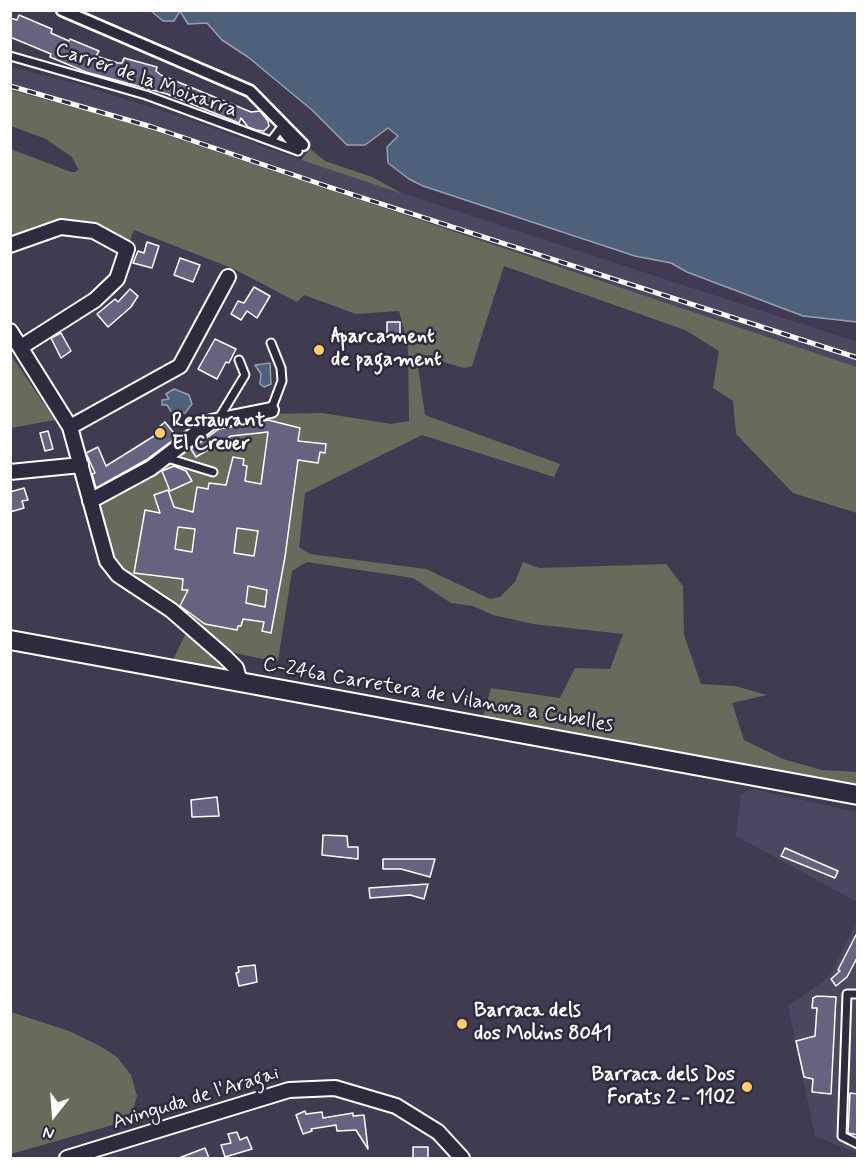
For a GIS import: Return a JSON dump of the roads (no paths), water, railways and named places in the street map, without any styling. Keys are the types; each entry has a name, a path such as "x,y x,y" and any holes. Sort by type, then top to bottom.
{"main road":[{"name":"C-246a Carretera de Vilanova a Cubelles","path":"10,640 858,795"}],"street":[{"path":"62,10 250,91 301,148"},
{"path":"10,245 61,227 94,231 126,249 117,279 95,300 21,347"},
{"path":"70,427 180,366 228,277"},
{"path":"10,331 70,427 102,548 112,569 171,610 225,657 236,668 240,682"},
{"path":"90,501 151,468 196,432 219,418 271,410"},
{"path":"10,472 81,465"},
{"name":"Avinguda de l'Aragai","path":"67,1158 95,1154 289,1090 335,1088 396,1106 438,1132 462,1158"}],"lane":[{"name":"Carrer de la Moixarra","path":"10,56 146,95 271,141 301,148"},
{"name":"Carrer de la Moixarra","path":"271,141 280,129 301,148"},
{"path":"271,410 282,381 281,368 272,343"},
{"path":"219,418 245,375 239,360"},
{"path":"164,457 213,472"},
{"path":"858,994 847,994 842,1136 858,1144"}],"water":[{"path":"151,11 180,11 174,21 163,21"},
{"path":"180,11 857,11 857,322 803,316 687,272 671,263 635,256 423,186 409,179 388,163 387,147 398,136 388,128 365,145 347,145 312,110 248,57 222,40 207,23 188,24"},
{"path":"270,363 271,384 264,387 260,384 261,374 255,365"},
{"path":"174,389 189,395 192,404 185,413 174,416 167,405 162,405 162,400 169,399 166,394"}],"railway":[{"path":"10,86 152,127 329,187 858,358"}],"place":[{"name":"Aparcament de pagament","path":"319,350"},
{"name":"Restaurant El Creuer","path":"160,433"},
{"name":"Barraca dels dos Molins 8041","path":"462,1024"},
{"name":"Barraca dels Dos Forats 2 - 1102","path":"747,1087"}]}
